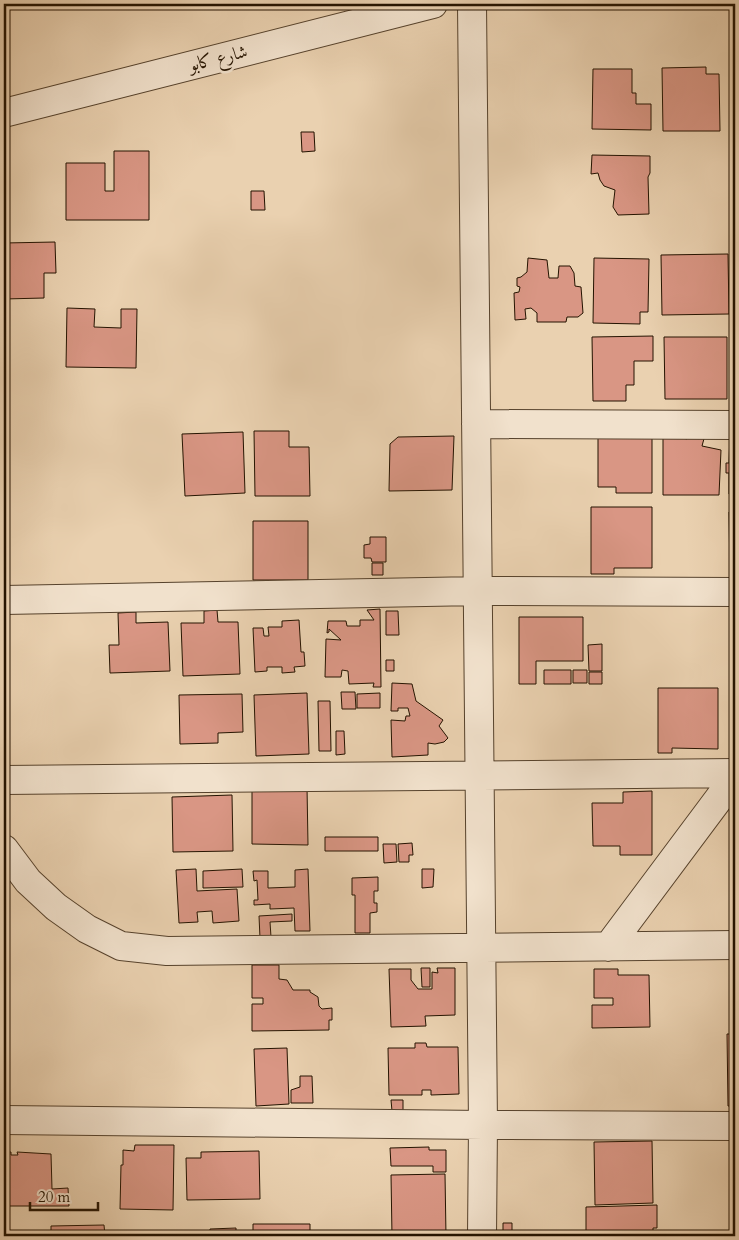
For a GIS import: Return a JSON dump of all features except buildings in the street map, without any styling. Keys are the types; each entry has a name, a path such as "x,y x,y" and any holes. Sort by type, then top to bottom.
{"street":[{"name":"شارع كابو","path":"4,113 433,4"},
{"path":"472,4 483,1125 482,1236"},
{"path":"476,424 735,425"},
{"path":"4,600 478,591 735,592"},
{"path":"4,780 480,775 735,775"},
{"path":"608,947 735,775"},
{"path":"4,849 28,880 56,907 87,929 121,946 167,952 735,945"},
{"path":"4,1120 735,1126"}]}
